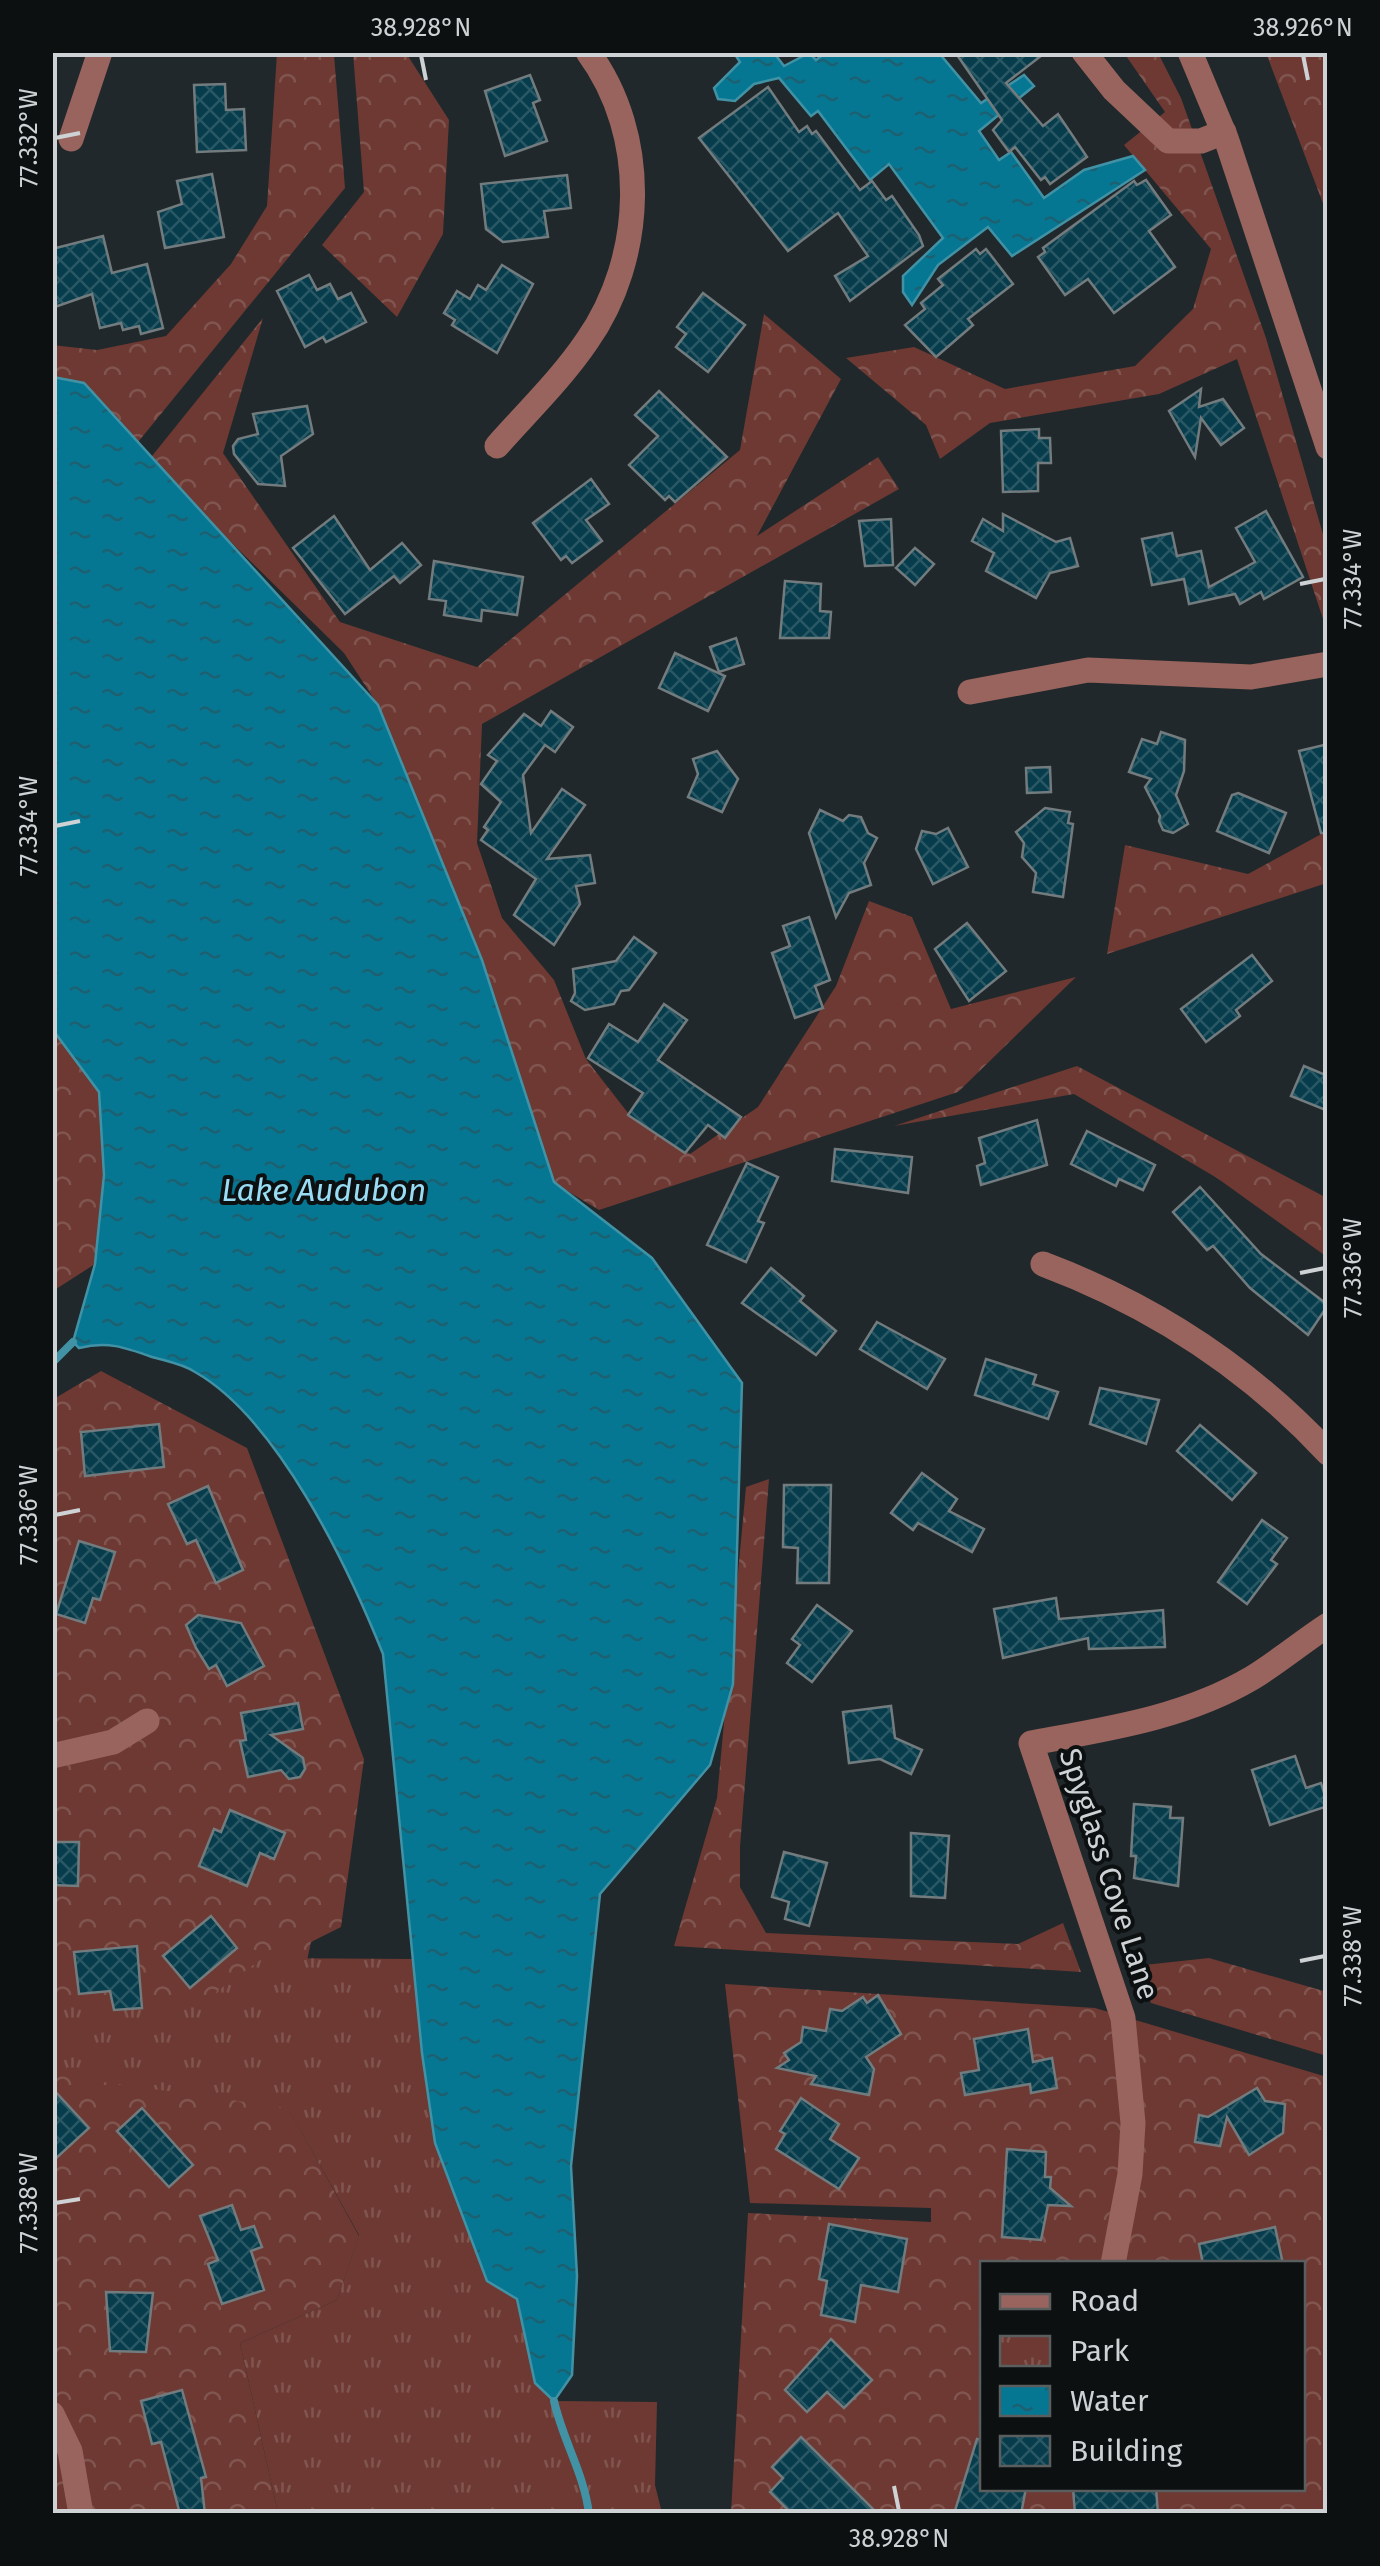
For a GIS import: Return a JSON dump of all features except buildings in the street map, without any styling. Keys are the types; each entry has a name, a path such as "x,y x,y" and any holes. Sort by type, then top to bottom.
{"street":[{"path":"71,139 100,52"},
{"path":"498,446 586,342 622,270 633,199 630,158 622,118 588,52"},
{"path":"1084,52 1114,90 1168,140 1202,140 1224,132"},
{"path":"1190,52 1224,132 1328,447"},
{"path":"970,692 1088,670 1252,676 1328,664"},
{"path":"1043,1264 1139,1306 1194,1338 1247,1377 1328,1453"},
{"name":"Spyglass Cove Lane","path":"1114,2261 1130,2174 1133,2122 1123,2018 1031,1743 1162,1717 1208,1700 1252,1678 1328,1625"},
{"path":"52,1756 113,1742 147,1721"},
{"path":"52,2414 70,2451 81,2514"}],"green space":[{"path":"277,53 349,53 334,55 345,188 134,447 53,392 52,345 97,350 166,336 231,264 267,206"},
{"path":"353,53 406,53 449,120 443,234 397,317 322,245 364,192"},
{"path":"1124,53 1158,53 1181,98 1266,338 1327,548 1327,631 1237,359 1159,394 990,423 940,459 926,425 846,358 914,347 1005,389 1135,366 1193,309 1211,249 1124,145 1165,112"},
{"path":"1266,53 1327,53 1327,214"},
{"path":"764,314 841,379 757,536 878,457 899,489 482,724 477,843 502,918 554,980 586,1059 628,1113 690,1154 758,1107 836,986 869,901 912,917 951,1009 1076,977 958,1092 599,1210 554,1183 482,960 378,705 344,653 148,461 263,318 223,453 340,622 477,667 740,450"},
{"path":"1327,831 1327,883 1107,954 1125,845 1248,874"},
{"path":"52,1030 99,1092 104,1175 95,1264 53,1291"},
{"path":"1077,1066 1327,1198 1327,1257 1217,1178 1074,1094 894,1126"},
{"path":"101,1371 247,1448 364,1759 341,1927 311,1942 279,2091 359,2236 337,2300 240,2343 278,2513 53,2514 52,1400"},
{"path":"769,1479 740,1847 740,1887 766,1933 1018,1944 1063,1923 1081,1972 674,1946 717,1798 746,1487"},
{"path":"263,1958 413,1959 435,2143 517,2299 535,2383 553,2401 657,2402 655,2485 662,2513 278,2513 240,2343 337,2300 359,2235 288,2108 53,2075 52,2004 202,2002"},
{"path":"1209,1958 1327,1992 1327,2056 1151,2003 1135,1966"},
{"path":"725,1984 1095,2008 1327,2077 1327,2513 731,2513 748,2213 931,2222 931,2208 750,2203"}],"water":[{"path":"734,53 774,53 784,66 809,53 816,60 825,53 939,53 981,103 1024,75 1034,86 979,131 999,160 1011,152 1044,198 1084,170 1133,156 1145,170 1012,256 988,227 938,265 912,305 903,292 903,276 943,238 889,164 870,180 818,111 811,116 779,78 754,84 735,101 718,99 714,88 740,62"},
{"name":"Lake Audubon","path":"53,377 84,383 378,705 482,960 554,1182 652,1258 742,1383 733,1684 710,1765 600,1894 571,2166 577,2276 572,2375 554,2401 535,2383 517,2299 487,2281 435,2143 422,2053 383,1654 351,1580 282,1459 225,1394 180,1365 124,1348 79,1348 73,1342 95,1264 104,1175 99,1092 53,1030"}],"waterway":[{"path":"52,1363 73,1342"},
{"path":"554,2401 589,2514"}]}
